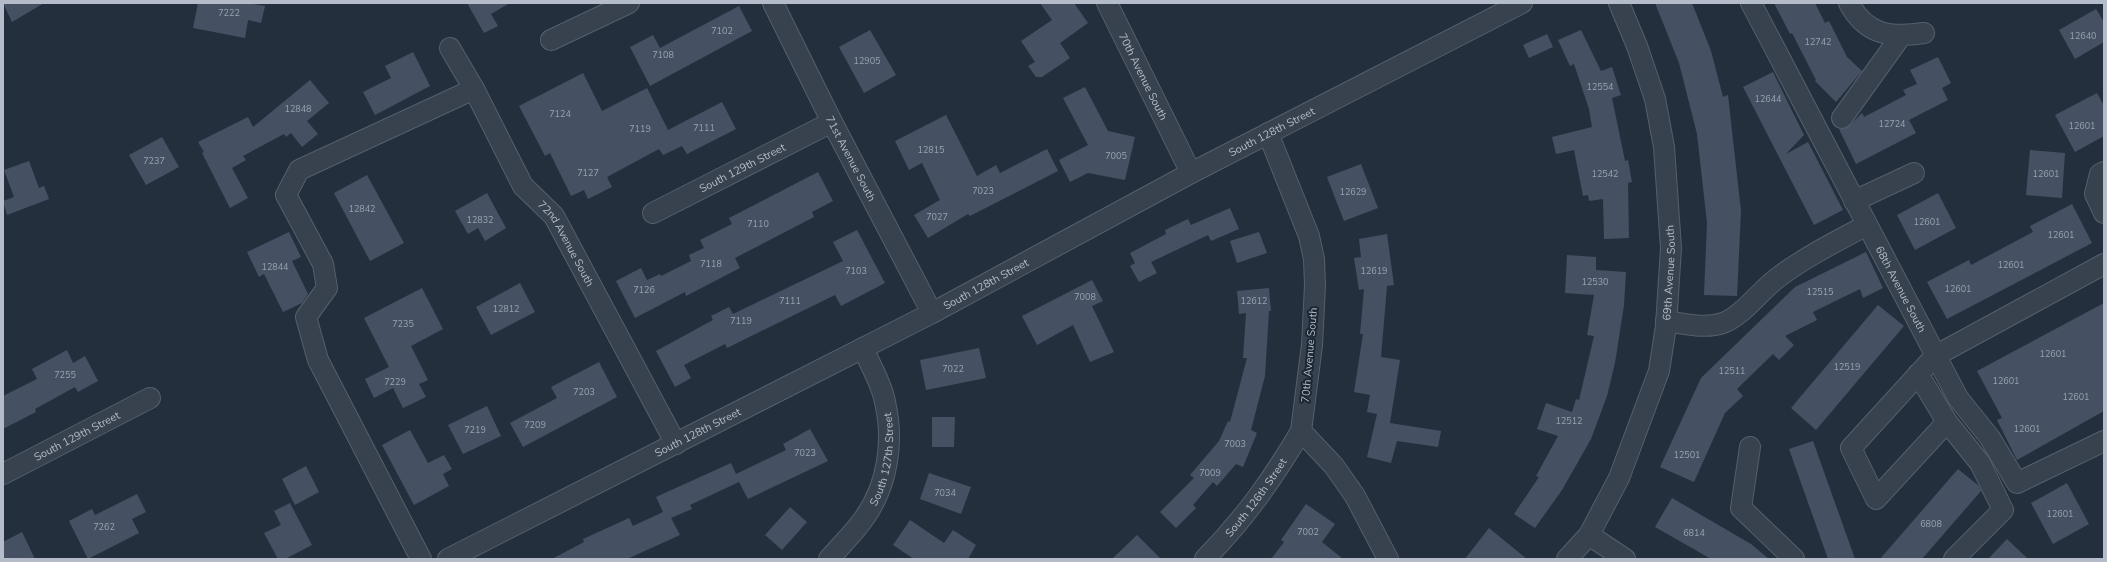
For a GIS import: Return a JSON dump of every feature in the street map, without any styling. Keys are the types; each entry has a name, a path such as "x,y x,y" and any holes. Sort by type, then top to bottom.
{"street":[{"path":"551,40 629,3"},
{"name":"71st Avenue South","path":"773,3 832,122 932,313"},
{"name":"70th Avenue South","path":"1106,3 1191,173"},
{"name":"South 128th Street","path":"448,559 932,313 1191,173 1522,3"},
{"name":"69th Avenue South","path":"1567,559 1589,535 1619,478 1659,371 1666,321 1671,248 1664,147 1656,100 1637,46 1619,3"},
{"name":"68th Avenue South","path":"1751,3 1958,398 1990,438 2017,484 2104,441"},
{"path":"1849,3 1860,20 1875,31 1901,36 1924,32"},
{"path":"1842,118 1901,36"},
{"name":"72nd Avenue South","path":"450,48 474,89 523,186 554,216 676,444"},
{"path":"421,559 318,360 306,317 327,288 323,264 286,195 299,170 474,89"},
{"name":"South 129th Street","path":"653,213 832,122"},
{"name":"70th Avenue South","path":"1268,133 1309,236 1314,259 1312,345 1301,431"},
{"path":"2104,172 2100,174 2095,194 2104,213"},
{"path":"1854,201 1914,173"},
{"path":"1666,321 1706,326 1723,323 1735,316 1779,276 1825,247 1867,225"},
{"path":"1947,422 1876,499 1852,448 1935,356 2104,264"},
{"name":"South 127th Street","path":"829,559 865,518 876,499 884,479 889,442 885,402 863,348"},
{"path":"1918,374 1947,422 1980,463 2003,510 1954,559"},
{"name":"South 129th Street","path":"3,474 150,398"},
{"path":"1301,431 1338,472 1355,496 1379,555"},
{"name":"South 126th Street","path":"1205,559 1236,527 1275,475 1301,431"},
{"path":"1750,448 1741,508 1794,559"},
{"path":"1589,535 1625,559"}],"building":[{"path":"3,3 44,3 12,22"},
{"path":"198,3 248,3 265,6 261,23 248,20 245,38 193,28"},
{"path":"467,3 510,3 491,14 498,26 484,33"},
{"path":"1040,3 1074,3 1088,23 1060,43 1070,58 1042,77 1036,77 1028,66 1035,62 1021,41 1052,20"},
{"path":"1655,3 1692,3 1711,51 1723,97 1728,95 1741,211 1737,296 1704,295 1707,223 1697,134 1679,63"},
{"path":"1774,3 1815,3 1825,23 1829,21 1847,57 1862,71 1836,102 1815,81 1816,80 1792,33 1790,34"},
{"path":"739,6 752,31 650,86 630,47 653,35 660,48"},
{"path":"2096,9 2104,22 2104,42 2075,59 2059,30"},
{"path":"870,30 896,75 864,93 839,47"},
{"path":"1581,30 1601,71 1612,67 1621,95 1612,98 1625,161 1628,160 1632,182 1628,183 1629,238 1604,239 1603,199 1589,201 1588,195 1583,196 1574,150 1556,154 1552,137 1592,127 1589,109 1574,64 1570,66 1558,40"},
{"path":"1547,34 1553,47 1529,58 1523,45"},
{"path":"413,52 430,86 375,115 363,92 391,78 385,66"},
{"path":"1938,57 1951,83 1942,88 1948,100 1909,120 1916,133 1856,164 1839,129 1847,128 1862,113 1864,117 1906,95 1903,90 1917,84 1910,70"},
{"path":"1773,72 1804,135 1786,154 1808,142 1843,210 1814,225 1743,87"},
{"path":"583,73 602,111 647,88 668,130 722,102 736,129 687,154 682,146 663,155 659,149 607,177 612,187 588,199 584,190 571,196 550,153 545,156 519,106"},
{"path":"310,80 329,103 307,121 318,134 302,147 291,133 286,137 284,134 243,156 246,160 232,168 248,198 230,208 198,142 248,117 253,127"},
{"path":"1085,87 1108,131 1135,137 1125,180 1088,173 1070,182 1059,160 1088,145 1063,98"},
{"path":"2097,93 2104,106 2104,136 2075,152 2055,115"},
{"path":"946,115 977,176 996,165 1000,173 1047,149 1058,171 970,216 968,214 928,238 914,215 940,200 922,163 909,170 895,141"},
{"path":"162,137 179,167 146,185 129,155"},
{"path":"2030,150 2065,153 2062,198 2026,195"},
{"path":"29,161 39,188 44,186 49,199 7,215 3,201 14,197 4,170"},
{"path":"1361,164 1378,208 1344,221 1327,177"},
{"path":"818,172 833,201 812,212 814,217 735,258 740,268 686,296 685,292 635,318 616,281 641,268 647,280 660,274 661,276 691,261 689,255 704,248 700,240 732,224 729,218"},
{"path":"367,175 404,243 370,261 334,193"},
{"path":"487,193 506,228 485,241 478,228 468,234 455,211"},
{"path":"1938,193 1956,228 1915,250 1897,215"},
{"path":"2072,204 2092,243 1947,319 1927,282 1969,260 1971,265 2033,232 2030,226"},
{"path":"1230,208 1239,229 1211,241 1208,235 1151,262 1157,273 1139,282 1130,266 1135,263 1130,253 1166,234 1165,230 1188,219 1191,225"},
{"path":"857,230 885,283 841,306 835,295 727,348 725,344 684,365 691,378 675,387 656,351 713,320 711,316 729,307 733,314 843,261 833,242"},
{"path":"289,232 301,257 292,261 308,294 302,303 283,312 264,274 259,277 247,252"},
{"path":"1259,232 1267,253 1237,263 1230,241"},
{"path":"1387,234 1394,285 1387,286 1381,357 1400,360 1390,423 1441,431 1438,447 1397,441 1391,463 1367,457 1377,414 1367,412 1370,395 1354,392 1363,334 1360,334 1364,289 1359,290 1354,258 1361,257 1359,239"},
{"path":"1866,252 1883,288 1863,298 1860,289 1813,312 1817,320 1785,336 1794,345 1779,360 1773,354 1737,389 1743,396 1725,413 1694,482 1660,467 1701,378 1795,287"},
{"path":"1567,255 1596,257 1596,270 1626,272 1624,305 1615,363 1607,396 1591,439 1562,490 1535,528 1514,514 1539,477 1536,476 1558,436 1537,429 1546,403 1572,412 1576,399 1579,400 1594,336 1587,335 1594,295 1565,293"},
{"path":"1092,280 1103,301 1092,306 1114,352 1090,362 1073,325 1037,345 1022,316"},
{"path":"520,283 535,312 491,335 476,307"},
{"path":"422,288 443,329 411,346 428,380 419,384 426,397 403,408 393,388 374,398 365,379 389,367 364,318"},
{"path":"1269,288 1271,311 1269,311 1265,376 1251,430 1257,433 1243,467 1236,464 1217,486 1213,482 1193,505 1196,508 1176,528 1160,512 1194,478 1190,475 1219,441 1228,421 1230,422 1247,358 1243,358 1246,313 1239,314 1237,291"},
{"path":"2104,303 2104,411 2017,460 1997,420 2002,418 1977,371"},
{"path":"1878,305 1904,326 1816,430 1791,408"},
{"path":"979,348 986,378 926,390 920,360"},
{"path":"67,350 73,363 85,356 98,381 78,392 75,387 35,409 36,412 3,429 3,396 37,379 32,369"},
{"path":"599,362 617,397 523,447 510,423 557,398 551,387"},
{"path":"487,406 501,436 463,454 448,425"},
{"path":"932,417 955,417 954,447 932,447"},
{"path":"810,429 828,461 748,499 739,482 690,505 692,509 671,518 680,535 627,559 552,559 584,542 583,539 629,518 633,526 663,512 656,497 731,463 736,474 786,450 783,444"},
{"path":"410,430 428,463 444,455 452,469 443,474 449,486 414,505 382,445"},
{"path":"1813,441 1855,559 1828,559 1789,449"},
{"path":"306,466 319,492 295,505 282,479"},
{"path":"1958,469 1979,486 1981,491 1922,559 1880,559"},
{"path":"929,473 971,487 961,514 920,499"},
{"path":"2067,483 2089,524 2053,544 2031,503"},
{"path":"137,494 146,512 132,519 139,533 88,559 69,521 92,509 95,515"},
{"path":"1672,498 1751,544 1769,559 1711,559 1655,527"},
{"path":"290,503 312,545 285,559 278,559 264,533 281,525 274,511"},
{"path":"1306,504 1335,524 1322,542 1343,559 1271,559 1284,542 1281,540"},
{"path":"790,507 807,522 782,550 765,535"},
{"path":"910,520 944,543 953,530 976,545 968,559 914,559 893,545"},
{"path":"1489,528 1527,559 1465,559"},
{"path":"22,532 35,559 3,559 3,542"},
{"path":"1137,535 1161,559 1112,559"},
{"path":"2007,539 2028,559 1988,559"}]}
